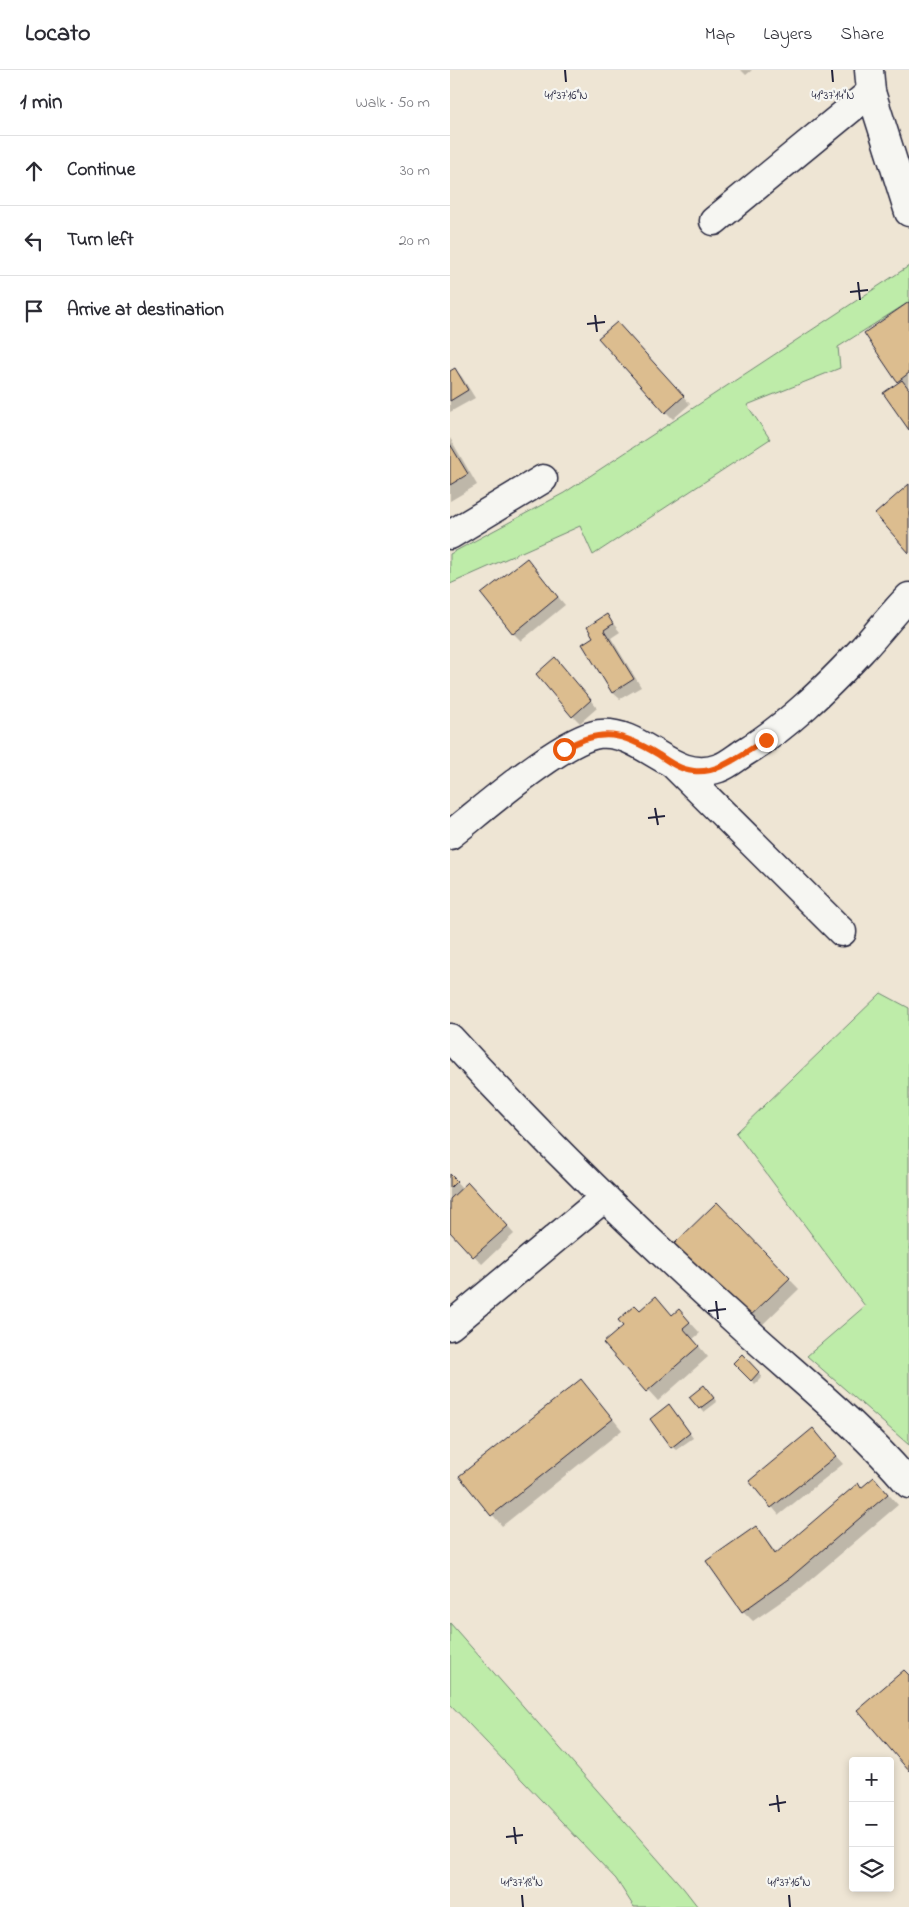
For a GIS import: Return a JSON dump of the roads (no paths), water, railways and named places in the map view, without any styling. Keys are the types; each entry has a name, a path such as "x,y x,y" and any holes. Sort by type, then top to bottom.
{"street":[{"path":"714,221 870,81 909,212"},
{"path":"450,535 543,479"},
{"path":"450,836 535,769 582,738 601,734 621,738 636,743 674,765 693,772 719,768 766,740 861,651 909,597"},
{"path":"674,765 842,932"},
{"path":"450,1038 561,1156 604,1198 744,1328 872,1442 909,1484"},
{"path":"450,1326 604,1198"}]}
